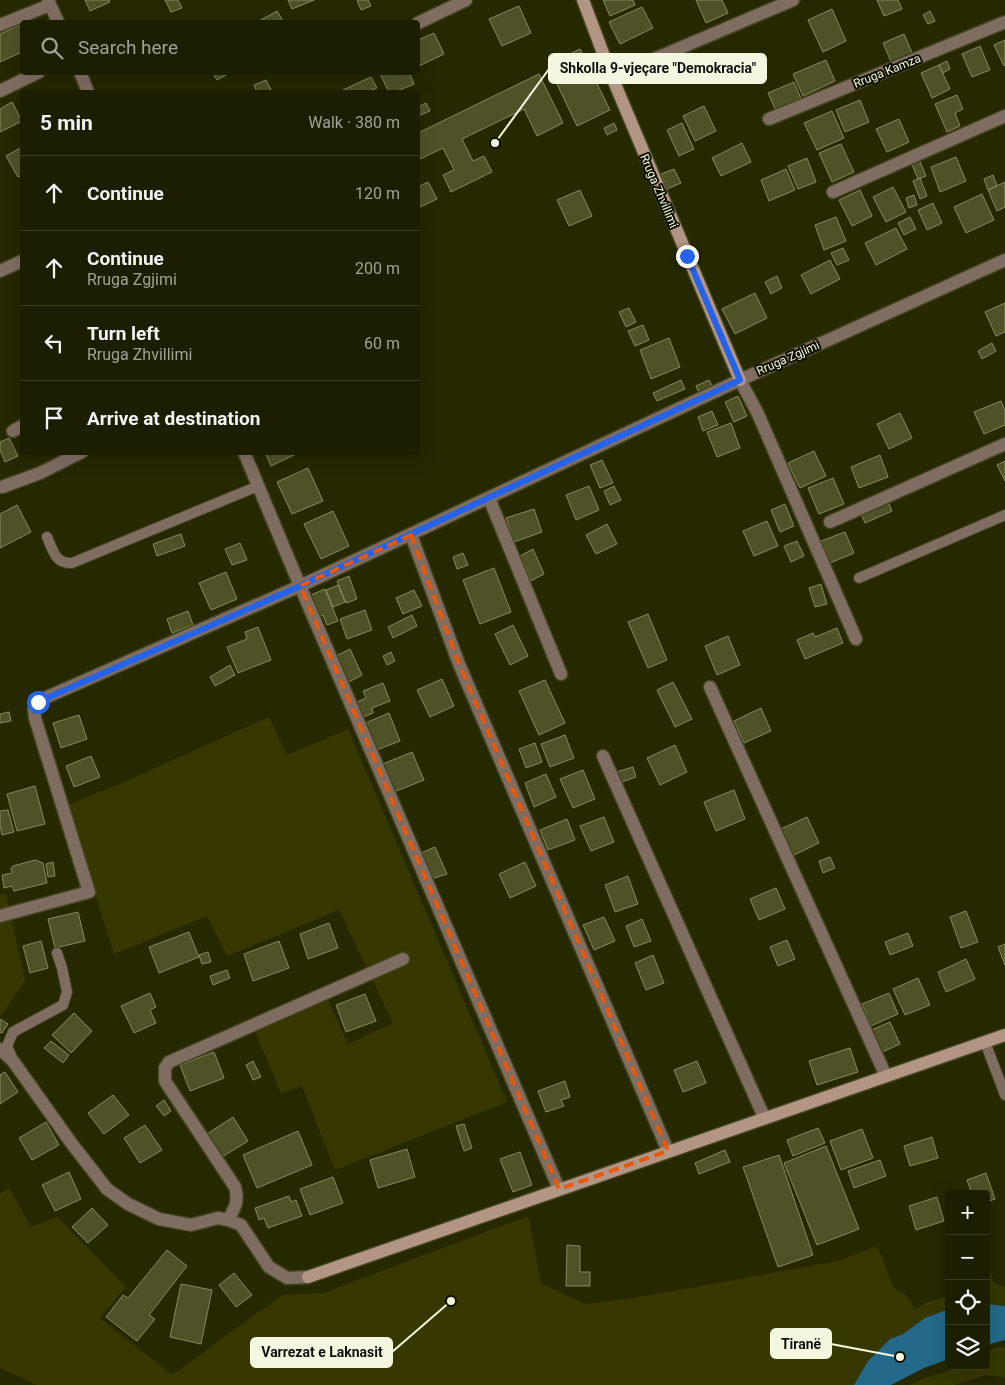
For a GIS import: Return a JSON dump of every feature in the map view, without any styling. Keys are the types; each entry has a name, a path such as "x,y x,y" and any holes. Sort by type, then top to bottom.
{"street":[{"path":"420,22 466,0"},
{"name":"Rruga Zhvillimi","path":"583,0 612,77 740,380"},
{"path":"612,77 793,0"},
{"path":"0,25 49,2 57,20"},
{"name":"Rruga Kamza","path":"769,119 1005,22"},
{"path":"0,91 32,75"},
{"path":"81,75 87,90"},
{"path":"833,192 1005,116"},
{"name":"Rruga Zgjimi","path":"0,916 89,892 35,718 34,709 38,702 300,586 740,380 1005,260"},
{"path":"0,271 20,262"},
{"path":"740,380 758,414 856,639"},
{"path":"830,522 1005,444"},
{"path":"2,487 40,473 76,455"},
{"path":"245,455 559,1189"},
{"path":"489,498 561,674"},
{"path":"411,535 459,664 668,1151"},
{"path":"710,686 886,1076"},
{"path":"603,756 764,1118"},
{"path":"228,1220 237,1205 238,1196 235,1187 165,1081 165,1068 169,1062 403,959"},
{"path":"0,1049 13,1061 72,1144 107,1189 128,1204 159,1219 191,1225 218,1218 241,1225 269,1267 287,1278 308,1276 1005,1035"}],"lane":[{"path":"47,537 59,561 72,563 258,486"},
{"path":"859,578 1005,515"},
{"path":"13,1061 7,1046 13,1032 63,1005 67,992 57,953"},
{"path":"985,1042 1005,1095"}],"highlighted area":[{"path":"411,535 459,664 668,1151 559,1189 300,586"}],"shaded area":[{"path":"269,717 287,755 348,729 507,1102 335,1170 302,1086 281,1093 255,1032 328,1000 348,1044 393,1023 339,910 227,956 207,916 114,954 67,805 117,785"},
{"path":"6,894 25,981 2,1015 0,1014 0,895"},
{"path":"9,1188 31,1227 57,1217 126,1287 100,1318 172,1375 282,1295 323,1293 528,1216 541,1283 585,1304 634,1298 838,1261 877,1246 894,1289 907,1297 914,1310 929,1301 945,1297 945,1310 925,1318 903,1334 890,1339 870,1360 854,1385 37,1385 0,1368 0,1193"},
{"path":"990,1272 994,1283 1005,1287 1005,1306 990,1304"},
{"path":"1005,1347 1005,1377 985,1375 954,1385 910,1385 952,1370 990,1370 990,1350"}],"water":[{"path":"990,1304 1005,1306 1005,1340 990,1344"},
{"path":"945,1310 945,1360 924,1368 891,1385 854,1385 868,1361 890,1339 903,1334 925,1318"}],"building":[{"path":"85,0 109,0 110,2 90,11"},
{"path":"165,0 178,0 182,8 171,12"},
{"path":"288,0 314,0 292,9"},
{"path":"357,0 368,0 371,6 361,10"},
{"path":"603,0 633,0 635,5 610,16"},
{"path":"696,0 722,0 728,13 706,23"},
{"path":"877,0 898,0 902,9 884,16"},
{"path":"519,6 531,33 502,46 489,19"},
{"path":"642,7 653,28 620,44 609,22"},
{"path":"832,9 846,41 823,52 808,20"},
{"path":"277,11 282,20 261,20"},
{"path":"930,11 935,21 928,24 923,15"},
{"path":"20,25 20,53 0,62 0,34"},
{"path":"434,33 444,54 420,66 420,39"},
{"path":"904,34 913,55 892,64 883,43"},
{"path":"1005,40 1005,65 1004,66 994,45"},
{"path":"980,46 990,70 972,77 962,54"},
{"path":"580,49 610,110 577,126 548,65"},
{"path":"826,60 835,81 803,96 793,74"},
{"path":"947,61 950,69 943,73 939,65"},
{"path":"939,65 950,89 932,98 921,73"},
{"path":"539,74 563,123 537,136 524,109 462,139 473,161 484,156 492,172 451,192 443,175 454,170 443,148 420,159 420,132"},
{"path":"214,75 226,75 217,80"},
{"path":"380,75 410,75 414,84 400,90 388,90"},
{"path":"371,77 377,88 372,90 343,90"},
{"path":"266,80 271,90 256,90 254,85"},
{"path":"794,82 802,101 777,113 768,93"},
{"path":"957,95 963,109 955,113 960,126 947,132 935,104"},
{"path":"860,100 869,122 845,132 836,110"},
{"path":"12,102 20,117 20,122 0,132 0,109"},
{"path":"426,103 430,111 420,115 420,106"},
{"path":"704,106 716,131 695,141 683,116"},
{"path":"832,111 844,138 817,150 804,123"},
{"path":"899,119 909,142 887,152 876,129"},
{"path":"614,123 617,130 607,135 604,128"},
{"path":"682,123 694,149 679,156 667,130"},
{"path":"742,143 751,162 721,176 712,158"},
{"path":"841,144 854,172 832,182 819,153"},
{"path":"20,148 20,176 18,177 6,156"},
{"path":"956,157 966,181 940,192 931,167"},
{"path":"807,158 816,182 798,189 788,166"},
{"path":"919,159 926,176 918,179 911,162"},
{"path":"674,169 681,183 667,189 661,174"},
{"path":"786,169 795,190 769,201 761,180"},
{"path":"993,175 997,186 988,190 984,179"},
{"path":"920,178 927,196 920,199 913,181"},
{"path":"428,182 437,199 420,207 420,186"},
{"path":"1005,182 1005,207 997,211 988,190"},
{"path":"893,187 906,212 886,222 873,197"},
{"path":"580,190 592,216 569,226 557,200"},
{"path":"860,190 872,216 852,226 839,200"},
{"path":"982,194 994,220 966,233 954,207"},
{"path":"914,195 917,205 909,208 906,198"},
{"path":"933,203 942,223 927,230 918,210"},
{"path":"836,217 846,241 824,250 815,225"},
{"path":"910,217 916,229 904,235 898,223"},
{"path":"896,228 907,249 876,265 865,243"},
{"path":"843,248 849,260 837,265 831,253"},
{"path":"830,260 840,279 811,294 801,275"},
{"path":"777,276 782,288 771,294 765,282"},
{"path":"755,293 767,318 735,334 722,309"},
{"path":"1005,303 1005,332 996,336 985,312"},
{"path":"629,308 636,322 626,327 619,312"},
{"path":"643,325 649,340 635,346 628,331"},
{"path":"669,338 680,367 651,379 640,350"},
{"path":"992,343 996,351 982,359 978,351"},
{"path":"681,380 685,389 657,401 653,393"},
{"path":"709,380 713,387 699,393 696,386"},
{"path":"738,396 747,416 734,422 725,402"},
{"path":"1001,401 1005,411 1005,425 984,434 974,412"},
{"path":"712,411 718,425 703,431 698,417"},
{"path":"900,413 912,438 889,449 877,424"},
{"path":"731,423 740,448 717,457 707,432"},
{"path":"9,438 18,456 5,462 0,450 0,442"},
{"path":"814,451 826,476 800,488 788,463"},
{"path":"266,455 294,455 271,466"},
{"path":"880,455 888,477 859,488 851,467"},
{"path":"602,460 613,483 600,488 590,465"},
{"path":"1005,461 1005,481 997,465"},
{"path":"308,468 323,501 292,514 277,482"},
{"path":"833,478 844,504 819,514 808,488"},
{"path":"589,486 599,510 576,520 566,495"},
{"path":"614,486 621,500 610,505 604,491"},
{"path":"888,502 892,511 865,523 861,514"},
{"path":"785,504 794,526 780,532 771,510"},
{"path":"17,505 31,532 0,548 0,514"},
{"path":"534,509 542,532 514,542 506,518"},
{"path":"333,511 349,546 321,559 304,524"},
{"path":"767,521 778,546 754,556 743,531"},
{"path":"607,524 617,544 596,554 586,535"},
{"path":"845,532 854,553 830,563 821,541"},
{"path":"181,534 185,546 157,556 153,544"},
{"path":"797,541 804,556 791,562 784,546"},
{"path":"240,543 247,560 232,565 225,549"},
{"path":"533,549 544,574 531,581 520,556"},
{"path":"463,553 468,565 457,569 453,557"},
{"path":"494,568 511,612 480,624 463,580"},
{"path":"226,572 237,599 211,610 199,583"},
{"path":"349,576 357,599 346,603 337,581"},
{"path":"821,584 827,604 815,607 809,588"},
{"path":"338,585 345,602 333,607 326,590"},
{"path":"325,589 338,621 327,625 323,615 319,617 306,597"},
{"path":"414,590 422,606 403,614 396,598"},
{"path":"365,610 372,630 347,639 340,619"},
{"path":"188,611 193,625 172,633 167,619"},
{"path":"648,614 667,660 648,668 628,622"},
{"path":"412,615 417,626 393,638 388,627"},
{"path":"513,625 528,656 510,665 495,634"},
{"path":"258,627 271,660 238,673 227,647 247,639 245,632"},
{"path":"837,628 843,643 805,659 797,640 813,633 815,637"},
{"path":"728,636 740,665 717,675 705,646"},
{"path":"350,649 362,675 347,683 334,657"},
{"path":"391,652 395,661 387,665 383,656"},
{"path":"230,665 235,675 215,686 210,677"},
{"path":"442,679 454,706 430,717 417,690"},
{"path":"545,680 565,723 539,735 519,691"},
{"path":"673,682 692,719 675,727 657,690"},
{"path":"383,683 390,701 372,708 373,713 359,719 353,704 366,698 363,691"},
{"path":"761,708 771,731 744,743 734,721"},
{"path":"9,712 11,721 0,723 0,714"},
{"path":"389,713 400,741 374,751 363,724"},
{"path":"79,715 87,739 61,748 53,723"},
{"path":"565,735 574,758 550,767 541,744"},
{"path":"535,743 542,762 526,768 519,749"},
{"path":"675,745 687,772 660,785 647,758"},
{"path":"412,752 424,780 394,792 383,764"},
{"path":"91,756 100,777 74,787 66,766"},
{"path":"633,767 636,777 619,783 616,772"},
{"path":"583,770 595,799 573,808 560,779"},
{"path":"546,774 556,797 534,807 525,783"},
{"path":"35,786 45,824 17,831 7,794"},
{"path":"734,790 745,819 716,831 704,802"},
{"path":"8,810 14,832 2,835 0,811"},
{"path":"604,817 614,842 591,851 580,826"},
{"path":"807,817 819,843 792,856 779,830"},
{"path":"567,819 575,840 548,850 540,830"},
{"path":"435,847 447,874 431,879 421,853"},
{"path":"830,857 835,868 823,873 819,861"},
{"path":"35,860 43,863 47,883 14,891 12,886 4,888 2,875 12,873 11,869 13,866"},
{"path":"53,862 55,876 48,877 46,864"},
{"path":"525,862 536,886 510,898 499,874"},
{"path":"628,876 638,904 615,912 605,885"},
{"path":"776,888 785,909 759,920 750,899"},
{"path":"966,911 978,942 961,948 950,917"},
{"path":"78,912 85,941 55,948 48,919"},
{"path":"604,917 615,941 594,950 583,925"},
{"path":"642,919 651,941 634,947 626,926"},
{"path":"329,923 338,948 308,959 300,934"},
{"path":"189,932 199,957 159,973 149,947"},
{"path":"908,933 913,946 890,955 885,942"},
{"path":"787,940 795,959 778,966 770,947"},
{"path":"41,941 48,968 30,973 23,946"},
{"path":"279,941 289,968 253,981 244,954"},
{"path":"1005,944 1005,965 998,947"},
{"path":"208,952 211,962 202,964 199,955"},
{"path":"653,955 664,983 646,990 635,963"},
{"path":"966,959 975,979 946,992 938,972"},
{"path":"227,970 230,978 213,985 210,976"},
{"path":"918,978 930,1005 905,1015 893,989"},
{"path":"150,993 156,1007 150,1010 156,1023 134,1033 121,1006"},
{"path":"889,993 898,1014 871,1026 862,1004"},
{"path":"365,994 376,1021 346,1032 336,1005"},
{"path":"74,1013 92,1031 71,1053 52,1035"},
{"path":"0,1019 8,1024 2,1033 0,1032"},
{"path":"890,1022 900,1044 880,1053 869,1031"},
{"path":"51,1041 69,1055 63,1063 44,1048"},
{"path":"850,1048 858,1072 817,1085 809,1061"},
{"path":"214,1052 224,1078 190,1091 180,1065"},
{"path":"253,1061 261,1077 253,1080 246,1065"},
{"path":"697,1061 706,1083 683,1092 674,1070"},
{"path":"5,1072 18,1092 0,1104 0,1075"},
{"path":"565,1081 570,1097 561,1100 564,1106 546,1112 538,1091"},
{"path":"113,1095 129,1115 104,1134 88,1113"},
{"path":"164,1100 171,1111 164,1116 156,1106"},
{"path":"233,1117 248,1141 222,1157 207,1134"},
{"path":"46,1122 59,1145 32,1160 19,1138"},
{"path":"464,1124 472,1148 464,1151 456,1126"},
{"path":"145,1125 162,1150 140,1163 124,1138"},
{"path":"818,1128 825,1143 793,1156 787,1140"},
{"path":"862,1129 873,1158 841,1170 830,1141"},
{"path":"298,1131 312,1165 257,1188 243,1155"},
{"path":"932,1137 938,1158 910,1166 904,1146"},
{"path":"826,1146 859,1229 817,1245 784,1163"},
{"path":"407,1149 415,1177 378,1188 370,1160"},
{"path":"725,1150 730,1162 699,1174 695,1163"},
{"path":"520,1152 532,1185 513,1192 500,1159"},
{"path":"779,1155 813,1255 778,1267 743,1167"},
{"path":"880,1160 886,1176 854,1188 848,1171"},
{"path":"69,1172 81,1199 55,1211 42,1185"},
{"path":"986,1173 995,1199 990,1201 990,1190 971,1190 967,1180"},
{"path":"333,1177 343,1203 310,1215 300,1189"},
{"path":"289,1196 291,1202 296,1200 302,1216 268,1228 264,1218 259,1220 255,1208"},
{"path":"937,1197 944,1221 916,1230 909,1206"},
{"path":"92,1208 108,1225 88,1243 72,1227"},
{"path":"567,1245 580,1246 580,1272 590,1272 590,1286 566,1286"},
{"path":"167,1250 187,1266 149,1315 155,1319 137,1341 106,1317 123,1295 128,1298"},
{"path":"234,1273 252,1295 236,1307 219,1285"},
{"path":"181,1284 212,1290 201,1344 170,1337"}],"place":[{"name":"Shkolla 9-vjeçare \"Demokracia\"","path":"495,143"},
{"name":"Varrezat e Laknasit","path":"451,1301"},
{"name":"Tiranë","path":"900,1357"}],"route":[{"path":"38,702 300,586 740,380 687,256"}]}
